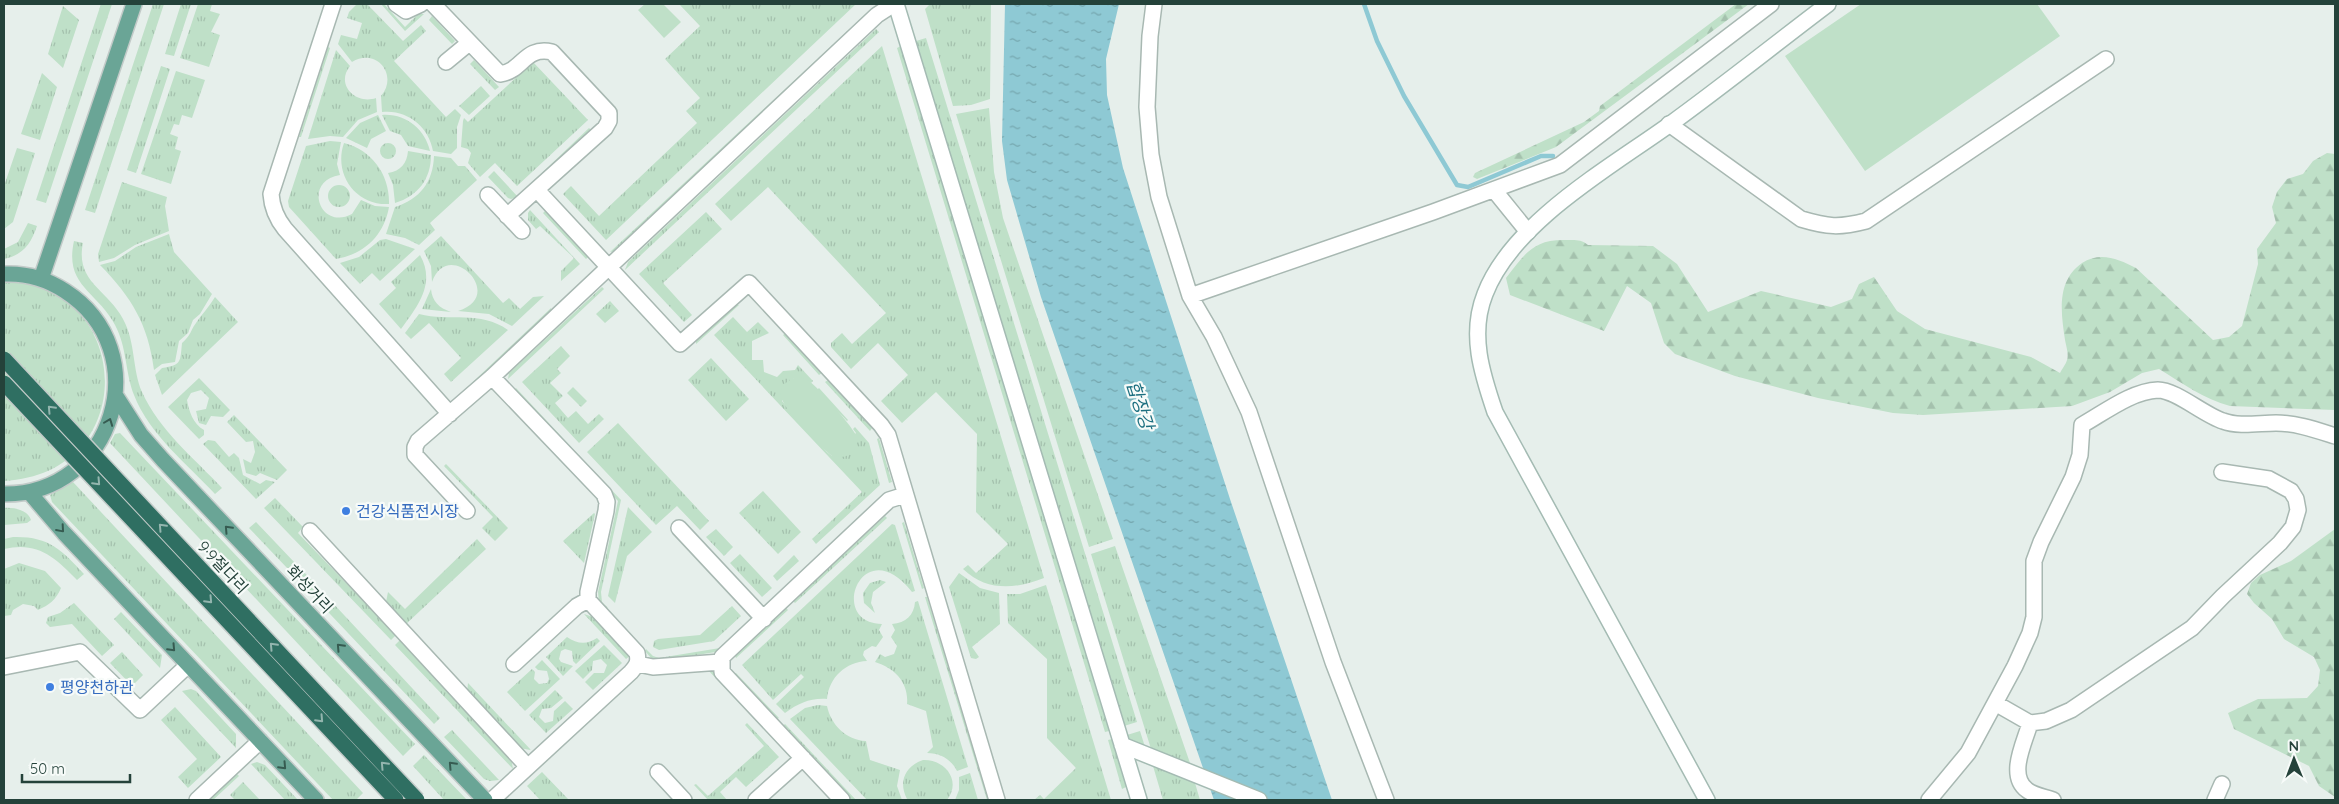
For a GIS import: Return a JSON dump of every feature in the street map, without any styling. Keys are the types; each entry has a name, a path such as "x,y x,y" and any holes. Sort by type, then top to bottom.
{"highway":[{"name":"9·9절다리","path":"4,359 417,800"},
{"name":"9·9절다리","path":"4,383 396,800"}],"main road":[{"path":"41,279 134,4"},
{"path":"4,274 41,279 78,300 102,330 114,365 116,396 110,420 103,437 92,453 64,478 29,492 4,494"},
{"name":"화성거리","path":"116,396 140,435 485,800"},
{"path":"29,492 64,532 316,800"}],"street":[{"path":"333,4 271,194 272,205 278,220 285,229 450,414"},
{"path":"396,4 406,11 421,4"},
{"path":"433,4 500,74 508,73 532,52 541,50 552,52 609,113 609,121 605,128 507,216"},
{"path":"467,511 415,455 415,447 418,441 492,378 877,15 895,4 1139,800"},
{"path":"1154,4 1147,83 1151,155 1159,197 1190,296 1214,337 1249,412 1333,662 1386,800"},
{"path":"1190,296 1494,190 1560,165 1771,4"},
{"path":"1707,800 1496,412 1482,372 1477,333 1484,295 1498,268 1528,232 1570,195 1669,124 1828,4"},
{"path":"446,62 469,43"},
{"path":"1669,124 1801,219 1825,227 1850,225 1866,221 2106,59"},
{"path":"537,190 680,344 749,283 881,425 888,435 997,800"},
{"path":"1494,190 1528,232"},
{"path":"488,196 522,230"},
{"path":"492,378 604,494 607,502 606,511 588,592 588,600 637,653 638,664"},
{"path":"1929,800 1968,753 2030,634 2034,616 2034,561 2041,542 2073,478 2080,455 2082,425 2129,399 2149,391 2161,390 2172,394 2206,415 2226,422 2278,423 2312,429 2335,436"},
{"path":"1995,703 2030,723 2046,721 2072,710 2192,628 2280,543 2293,527 2298,510 2296,498 2291,491 2270,479 2222,472"},
{"path":"842,800 722,672 722,657 889,500 906,495"},
{"path":"679,528 764,619"},
{"path":"310,531 528,767"},
{"path":"514,664 577,606 588,600"},
{"path":"4,667 80,652 140,710 188,665"},
{"path":"638,664 653,668 721,662"},
{"path":"492,800 638,664"},
{"path":"2030,723 2019,759 2020,780 2029,792 2052,800"},
{"path":"197,800 260,741"},
{"path":"1122,745 1260,800"},
{"path":"756,800 803,758"},
{"path":"658,772 684,800"},
{"path":"2215,800 2222,784"}],"green space":[{"path":"101,4 112,4 46,203 36,200"},
{"path":"153,4 164,4 95,213 85,210"},
{"path":"181,4 191,4 174,56 165,54"},
{"path":"198,4 212,4 210,11 220,14 211,32 220,35 209,67 180,58"},
{"path":"357,4 367,4 403,41 421,25 426,31 394,61 446,117 455,109 461,115 457,127 457,148 451,154 433,151 427,134 415,121 400,113 382,112 381,96 386,88 386,72 376,61 369,58 361,58 352,62 338,44 341,35 357,39 362,23 347,18 349,12"},
{"path":"381,4 384,4 405,27 418,14 424,14 405,31"},
{"path":"645,4 663,4 681,22 664,38 638,10"},
{"path":"679,4 856,4 606,240 563,194 571,186 599,216 697,123 686,111 700,98 665,59 700,26"},
{"path":"930,4 991,4 990,99 971,105 953,106 925,9"},
{"path":"1736,4 1749,4 1556,147 1477,179 1473,177 1475,173 1584,122 1599,111 1600,106"},
{"path":"1861,4 2037,4 2060,36 1865,171 1785,56"},
{"path":"63,6 79,20 63,68 48,54"},
{"path":"872,8 873,11 615,251 610,252"},
{"path":"432,16 455,41 452,44 429,20"},
{"path":"876,29 879,32 625,270 628,262"},
{"path":"926,38 1137,722 1124,726 916,41"},
{"path":"882,46 1044,578 1033,582 1012,586 992,585 982,582 963,569 968,565 976,573 1008,544 976,512 977,434 936,392 902,423 881,401 908,375 878,343 851,369 831,347 831,343 842,333 852,344 886,313 768,187 731,221 715,204"},
{"path":"901,46 1109,731 1105,732 897,48"},
{"path":"328,47 330,48 301,137 299,137"},
{"path":"336,50 350,66 346,73 346,86 350,92 361,99 376,98 377,112 358,120 343,137 330,136 308,139"},
{"path":"474,60 499,87 495,90 470,64"},
{"path":"533,62 588,120 517,186 495,163 480,177 468,163 471,153 468,149 461,147 464,118 468,122"},
{"path":"161,66 170,69 136,173 127,170"},
{"path":"176,71 205,80 192,118 182,115 179,125 174,124 170,134 178,137 175,149 181,151 171,184 141,174"},
{"path":"42,73 57,87 40,140 21,134"},
{"path":"481,86 490,96 469,115 459,106"},
{"path":"989,108 994,172 1003,218 1113,539 1089,547 956,114"},
{"path":"378,115 386,131 371,139 367,148 346,138 360,123"},
{"path":"382,115 398,117 413,124 424,136 430,151 408,146 401,135 390,131"},
{"path":"589,128 591,130 528,190 526,188"},
{"path":"330,141 341,142 337,164 340,175 328,179 321,186 319,194 320,203 324,211 331,216 341,217 352,214 361,200 375,206 389,207 383,226 372,242 356,253 336,259 289,207 288,201 306,146"},
{"path":"344,143 363,151 377,165 386,183 389,193 389,204 366,200 350,186 342,166 341,155"},
{"path":"388,143 394,145 396,151 394,157 388,159 382,157 380,151 382,145"},
{"path":"17,148 35,153 13,222 4,229 4,186"},
{"path":"408,151 431,155 429,172 422,185 416,191 395,203 393,185 388,173 403,166"},
{"path":"2327,153 2335,154 2335,410 2230,406 2202,395 2159,369 2142,373 2110,392 2072,406 1923,415 1893,413 1818,398 1735,376 1675,354 1664,343 1651,303 1627,286 1604,331 1510,295 1506,278 1531,250 1545,242 1555,240 1580,241 1588,245 1653,246 1677,264 1708,312 1761,291 1831,307 1852,299 1859,284 1874,277 1897,311 1925,329 2031,357 2060,373 2068,355 2062,319 2064,288 2074,270 2082,263 2096,257 2116,259 2136,268 2213,340 2229,337 2242,326 2258,264 2257,249 2276,223 2272,207 2277,192 2287,179 2303,174 2313,161"},
{"path":"434,156 451,158 458,166 465,166 477,180 430,223 435,230 419,245 405,238 386,234 395,207 412,199 428,181"},
{"path":"494,171 518,197 508,198 488,177"},
{"path":"122,182 167,197 165,206 169,231 135,245 114,258 99,262 98,254"},
{"path":"339,185 347,188 350,196 347,204 339,207 331,204 328,196 331,188"},
{"path":"530,210 580,264 561,281 561,271 574,258 540,226 536,229 528,220"},
{"path":"546,210 589,256 586,259 543,213"},
{"path":"706,212 722,229 663,283 692,315 684,322 639,274"},
{"path":"28,223 37,226 29,243 21,252 4,259 4,249 18,242"},
{"path":"169,234 174,252 212,294 200,314 193,320 188,333 179,341 175,362 162,364 154,370 148,339 137,313 121,289 100,265 115,261 136,247"},
{"path":"441,236 503,303 509,298 520,309 533,297 544,296 512,326 489,314 458,311 472,304 477,294 476,283 470,274 460,267 450,265 440,269 432,282 431,266 424,251"},
{"path":"386,239 415,249 380,281 372,273 360,284 340,263 359,257 380,240"},
{"path":"74,241 83,243 82,256 88,276 123,319 130,337 139,383 149,406 189,455 222,488 215,494 159,436 141,409 131,386 119,333 108,313 84,287 74,268 72,256"},
{"path":"420,255 426,275 426,285 419,303 401,329 379,304 396,288 391,282"},
{"path":"4,282 47,290 78,312 98,343 105,379 99,415 81,447 49,470 4,481"},
{"path":"602,287 604,289 508,379 509,373"},
{"path":"431,289 437,304 451,312 422,309"},
{"path":"215,297 238,322 162,395 155,375 162,368 173,366 179,362 182,343"},
{"path":"610,301 619,311 605,323 596,314"},
{"path":"735,304 739,305 696,344 696,340"},
{"path":"551,308 551,312 463,395 457,397"},
{"path":"419,314 476,318 487,320 508,330 451,382 444,374 461,358 429,323 411,339 405,333"},
{"path":"733,317 747,332 758,322 769,333 752,341 752,360 763,360 764,372 777,377 783,371 795,370 798,365 813,381 811,383 800,378 794,378 782,401 827,452 832,456 856,433 853,429 855,427 869,443 880,485 816,544 812,539 862,492 714,335"},
{"path":"786,333 822,373 819,375 783,335"},
{"path":"561,346 570,356 557,369 561,373 550,383 563,396 555,403 568,418 576,411 588,424 599,414 604,419 579,443 522,382"},
{"path":"711,358 749,399 726,421 688,380"},
{"path":"199,378 230,410 223,417 211,416 206,425 199,423 196,411 206,409 209,398 201,390 191,393 187,400 190,413 194,421 204,430 204,435 199,439 168,407"},
{"path":"794,378 804,378 811,383 843,417 858,439 853,452 842,457 832,456 802,427 787,409 781,392 784,384"},
{"path":"828,380 872,428 870,431 825,382"},
{"path":"573,387 587,401 581,407 567,393"},
{"path":"516,388 621,500 601,592 602,602 608,608 606,610 599,603 598,592 618,501 514,390"},
{"path":"819,388 848,420 847,421 817,390"},
{"path":"234,415 287,470 277,480 260,473 256,476 246,473 243,459 251,463 255,452 253,441 246,442 227,422"},
{"path":"618,423 709,521 700,530 677,506 656,525 587,452"},
{"path":"120,433 415,744 403,756 110,443 115,434"},
{"path":"879,438 892,482 889,483 877,439"},
{"path":"208,440 215,441 229,457 234,453 239,458 243,475 260,484 266,480 275,482 256,499 203,444"},
{"path":"446,464 508,528 495,541 482,528 493,517 444,466"},
{"path":"73,482 363,793 356,800 333,800 52,502 50,495"},
{"path":"763,491 801,532 778,554 739,513"},
{"path":"275,498 303,527 298,533 396,635 391,640 264,508"},
{"path":"628,507 652,532 627,556 615,603 608,596"},
{"path":"4,508 20,510 27,514 31,520 27,523 4,525"},
{"path":"595,514 584,563 563,541"},
{"path":"885,516 887,518 795,603 793,601"},
{"path":"256,522 295,563 288,569 249,528"},
{"path":"904,522 924,588 922,589 902,523"},
{"path":"892,524 895,525 915,591 912,592 894,575 879,570 866,574 858,584 854,597 856,610 865,620 882,624 879,630 883,637 876,647 872,646 864,651 863,655 867,661 852,664 840,672 831,684 827,699 815,699 805,702 785,713 776,704 804,677 801,674 773,700 742,665"},
{"path":"716,529 733,547 724,556 706,537"},
{"path":"2335,529 2335,797 2319,786 2309,766 2234,729 2228,713 2258,699 2307,698 2318,686 2320,670 2314,657 2284,639 2272,619 2247,594 2251,583 2260,575 2291,561"},
{"path":"13,537 36,539 53,546 61,551 84,574 77,580 61,564 36,549 16,547 4,549 4,539"},
{"path":"477,539 486,549 405,625 386,602 388,592 405,609"},
{"path":"1115,546 1190,763 1151,749 1091,554"},
{"path":"740,554 772,588 762,597 730,563"},
{"path":"794,555 799,561 777,581 773,576"},
{"path":"19,563 45,571 61,588 49,604 38,610 34,606 23,604 13,610 11,615 4,616 4,569"},
{"path":"303,571 440,718 434,724 296,578"},
{"path":"959,573 980,588 999,593 1000,624 972,647 979,657 976,659 971,658 949,587"},
{"path":"880,580 886,582 873,592 871,603 875,613 864,603 863,593 870,583"},
{"path":"1046,585 1111,800 1034,800 1040,795 1044,799 1076,768 1047,738 1047,659 1008,623 1007,594 1020,594"},
{"path":"925,597 927,597 989,800 987,800"},
{"path":"918,601 968,767 957,771 952,763 945,758 927,753 933,747 926,711 907,704 906,689 899,677 889,668 875,662 880,654 885,657 894,654 897,646 891,637 895,630 892,624 905,620 913,611 915,602"},
{"path":"74,603 114,645 102,656 72,624 50,627 46,623 48,617 60,613"},
{"path":"732,606 741,616 714,641 659,650 653,647 654,641 658,639 700,635"},
{"path":"786,608 788,610 736,658 735,656"},
{"path":"121,612 162,655 160,668 114,619"},
{"path":"584,614 593,617 630,656 626,659"},
{"path":"751,620 722,651 659,661 651,658 645,651 646,649 653,656 659,658 720,648"},
{"path":"567,637 582,643 590,642 597,638 600,641 576,664 573,661 572,651 565,649 561,651 559,659 561,662 573,666 563,676 546,657"},
{"path":"400,640 511,757 513,769 395,645"},
{"path":"604,645 622,663 593,690 585,682 594,673 604,673 607,665 601,659 593,661 592,670 583,679 575,671"},
{"path":"122,652 143,675 132,686 110,663"},
{"path":"542,660 560,679 525,711 507,692 532,669 535,672 534,679 539,684 547,683 549,679 547,671 538,670 535,667"},
{"path":"708,670 713,671 785,748 787,754"},
{"path":"736,673 779,718 777,719 734,674"},
{"path":"468,683 531,750 519,748 467,693"},
{"path":"191,689 196,691 236,734 236,748 182,691"},
{"path":"555,690 563,698 551,708 542,709 539,717 545,723 553,721 554,711 565,701 573,709 546,733 529,715"},
{"path":"818,705 827,706 832,719 840,730 852,738 866,741 870,760 900,770 897,786 902,800 867,800 790,719 805,708"},
{"path":"175,707 221,757 188,788 178,777 197,759 161,720"},
{"path":"747,723 779,757 746,787 736,777 720,792 727,800 708,800 694,785 696,784 708,796 764,746 745,725"},
{"path":"785,724 856,800 852,800 783,726"},
{"path":"452,730 499,780 490,781 484,779 444,737"},
{"path":"1140,731 1146,750 1130,741 1127,735"},
{"path":"1112,739 1126,787 1122,789 1108,740"},
{"path":"424,755 467,800 444,800 413,766"},
{"path":"923,760 938,763 949,772 953,786 947,800 907,799 903,787 905,775 912,766"},
{"path":"257,762 265,765 298,800 285,800 251,764"},
{"path":"1153,766 1195,783 1200,800 1163,800"},
{"path":"542,772 569,800 540,800 527,786"},
{"path":"970,773 978,800 955,800 959,790 959,777"},
{"path":"237,774 239,776 213,800 208,800"},
{"path":"243,782 260,800 235,800 230,795"}],"water":[{"name":"합장강","path":"1005,4 1119,4 1106,59 1107,95 1123,168 1230,499 1332,800 1214,800 1041,297 1007,180 1002,141"}],"waterway":[{"path":"1364,4 1377,41 1404,96 1457,185 1468,187 1541,156 1553,156"}],"place":[{"name":"건강식품전시장","path":"346,511"},
{"name":"평양천하관","path":"50,687"}]}
